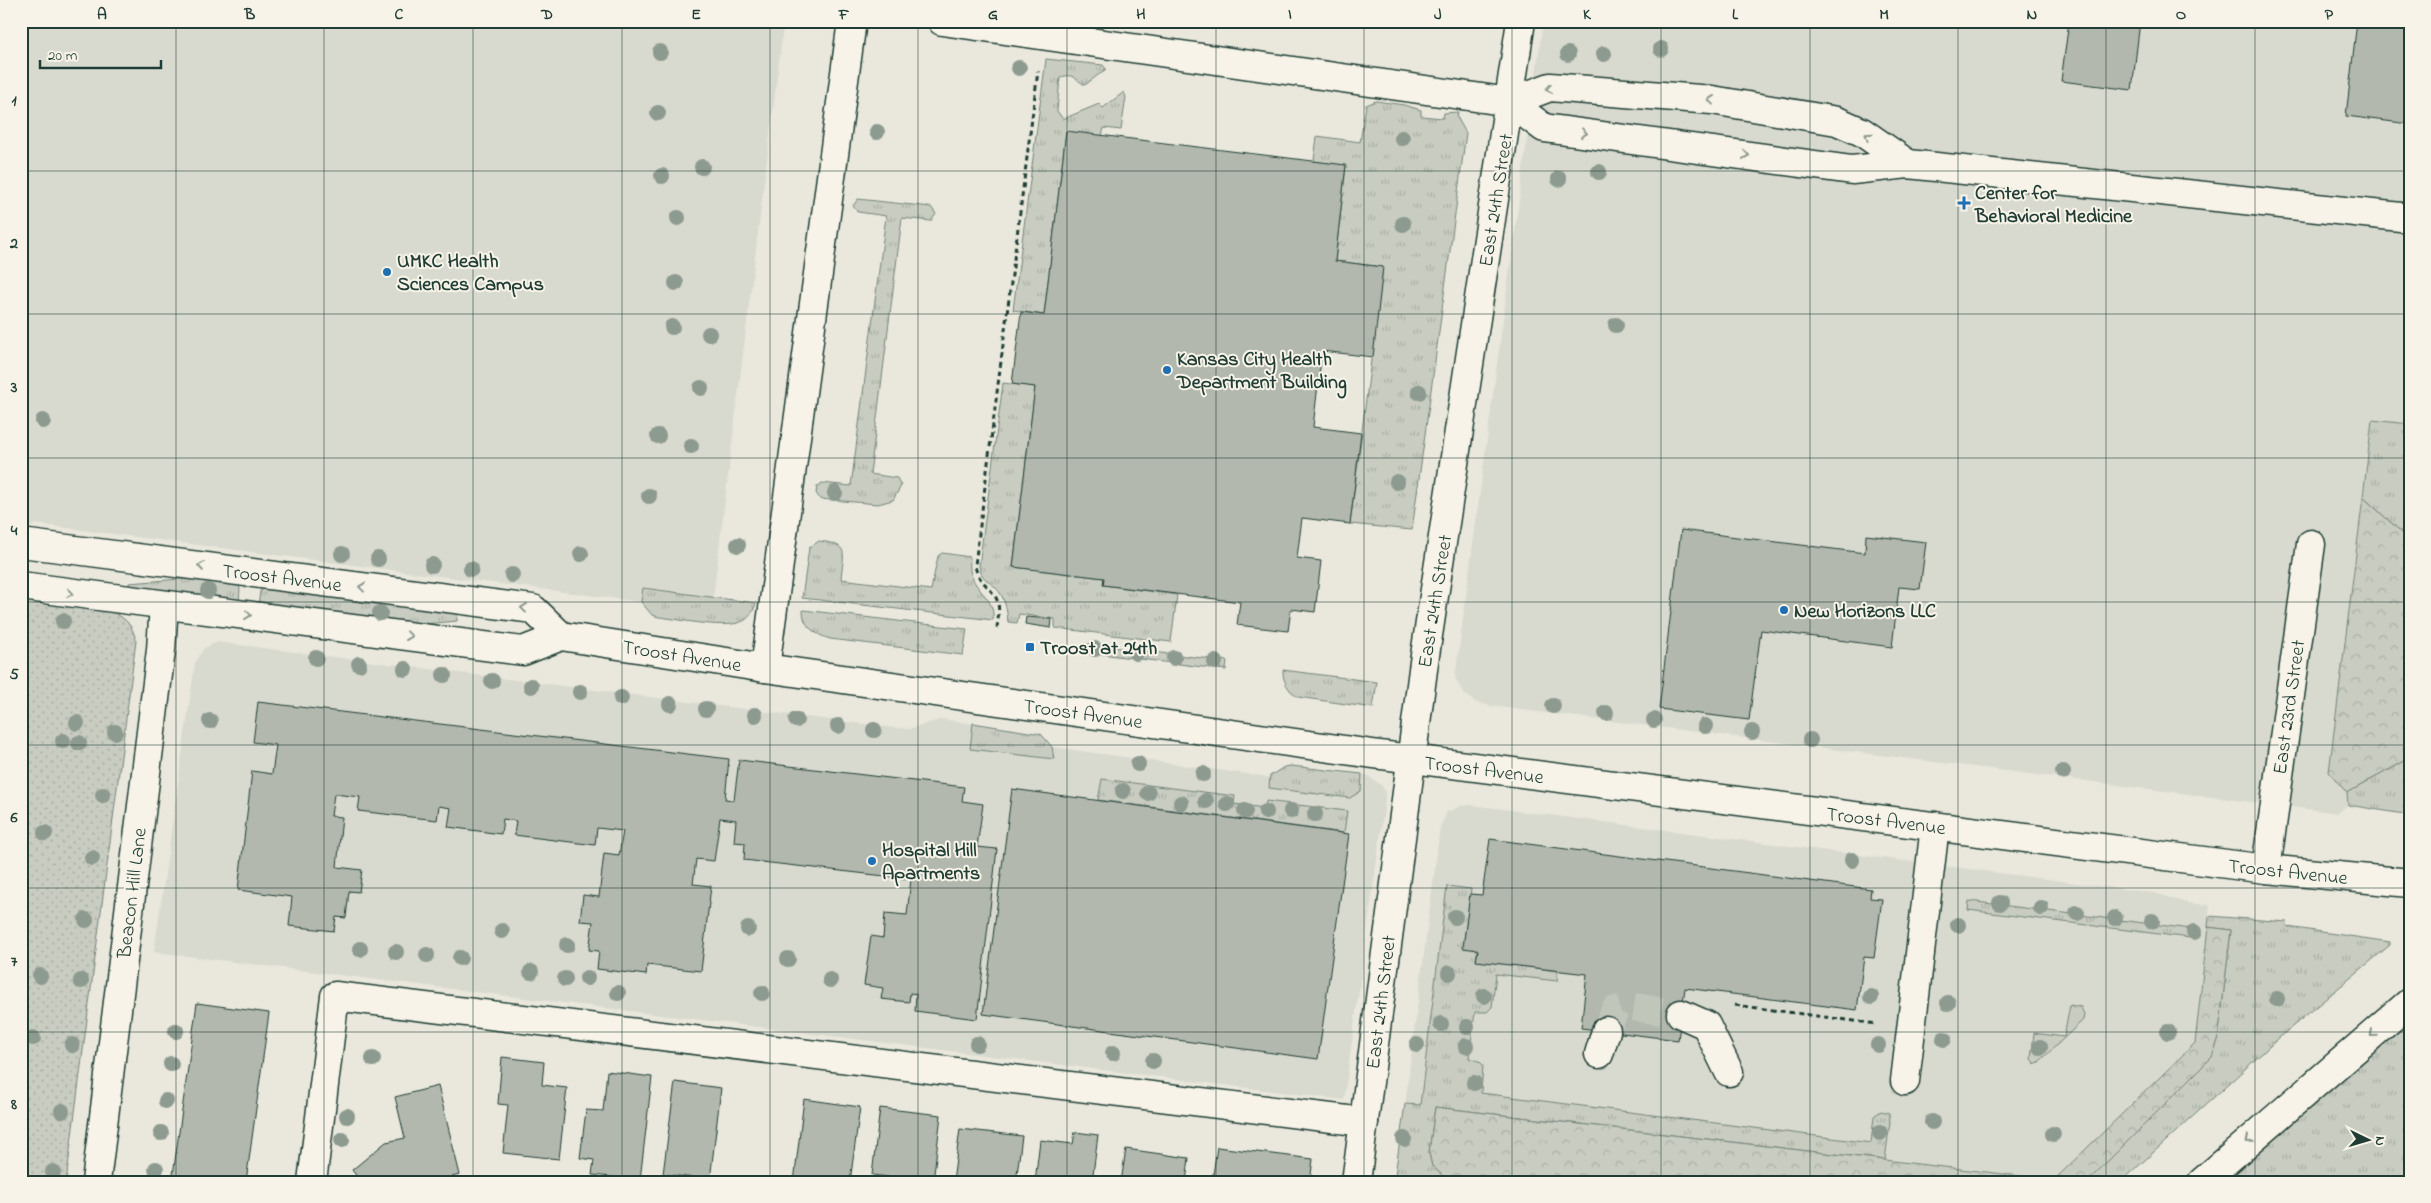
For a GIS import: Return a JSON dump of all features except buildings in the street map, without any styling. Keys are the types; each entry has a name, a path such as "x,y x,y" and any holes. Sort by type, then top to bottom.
{"main road":[{"path":"765,668 852,21"},
{"path":"942,21 1510,102 1550,87 1712,100 1837,121 1862,132 1908,164"},
{"name":"East 24th Street","path":"1356,1182 1411,759 1521,21"},
{"path":"1510,102 1544,128 1852,170 1908,164 2410,218"},
{"name":"Troost Avenue","path":"21,543 533,609 561,636 765,668 1411,759 2266,869 2410,883"},
{"name":"East 23rd Street","path":"2266,869 2311,544"},
{"path":"21,586 523,651 561,636"},
{"name":"Beacon Hill Lane","path":"96,1182 161,650 164,605"},
{"path":"1905,1081 1934,826"},
{"path":"312,1182 336,996 1364,1122"},
{"path":"2202,1182 2410,1002"},
{"path":"1681,1014 1706,1025 1730,1072"}],"path":[{"path":"997,628 999,606 995,596 978,578 975,565 1037,83"},
{"path":"1726,1004 1882,1025"}],"shaded area":[{"name":"UMKC Health Sciences Campus","path":"21,21 784,21 710,623 652,615 641,602 35,524 21,532"},
{"path":"1543,21 2410,21 2410,424 2372,420 2329,772 2347,793 2348,805 2338,813 1491,706 1475,702 1464,694 1455,678"},
{"path":"217,642 887,727 909,729 942,719 1041,734 1053,747 1268,777 1284,767 1291,766 1367,775 1381,785 1385,791 1385,802 1344,1100 154,952 195,663 203,649"},
{"path":"1472,805 2155,893 2187,903 2210,905 2195,1043 2054,1180 1405,1104 1440,827 1447,812 1460,806"}],"green space":[{"path":"1046,59 1103,65 1106,69 1085,85 1071,76 1060,78 1057,111 1063,119 1099,104 1103,108 1124,92 1126,97 1121,130 1104,128 1102,136 1066,132 1044,315 1013,310"},
{"path":"1376,101 1404,105 1421,110 1421,116 1443,118 1444,113 1458,112 1457,117 1466,133 1412,530 1350,524 1383,267 1335,261 1346,166 1314,161 1317,136 1360,142 1366,105"},
{"path":"858,199 931,207 936,214 931,221 902,218 870,474 897,478 901,486 893,500 878,504 820,499 816,493 817,487 822,483 851,486 886,216 858,212 853,206"},
{"path":"1003,383 1035,387 1013,567 1104,578 1103,585 1177,595 1171,642 1055,628 1055,619 1019,614 1017,623 1008,622 1002,595 983,576 979,566"},
{"path":"2372,420 2410,424 2410,540 2363,497"},
{"path":"2363,497 2410,540 2410,758 2347,793 2329,772"},
{"path":"819,541 836,545 843,551 841,579 931,590 938,556 942,553 970,557 971,575 992,607 993,620 802,598 809,548"},
{"path":"198,579 238,585 240,588 239,603 129,592 129,583"},
{"path":"265,588 457,613 457,621 402,626 258,606 260,591"},
{"path":"643,588 756,603 749,617 737,623 691,622 652,615 641,602"},
{"path":"21,601 109,611 127,622 133,630 136,641 66,1182 21,1182"},
{"path":"803,610 967,629 963,655 830,639 819,635 811,629 805,621"},
{"path":"1087,644 1227,661 1226,670 1085,652"},
{"path":"1283,670 1377,682 1373,708 1298,697 1287,685"},
{"path":"973,723 1041,734 1052,747 1054,759 970,749"},
{"path":"2410,758 2410,815 2348,805 2347,793"},
{"path":"1291,766 1362,774 1361,791 1350,798 1269,788 1270,776 1284,767"},
{"path":"1102,779 1235,796 1234,804 1265,808 1266,801 1347,811 1344,833 1098,800"},
{"path":"1447,886 1471,889 1463,947 1478,950 1476,960 1558,971 1557,981 1496,974 1492,1007 1487,1012 1475,1012 1469,1058 1479,1061 1483,1065 1481,1093 1871,1143 1874,1116 1881,1111 1889,1113 1890,1122 1885,1160 1435,1107 1429,1153 1432,1166 1450,1182 1394,1182 1405,1104 1420,1105"},
{"path":"1969,901 2191,929 2190,938 1968,910"},
{"path":"2209,916 2287,922 2288,927 2390,942 2390,945 2281,1036 2121,1182 2087,1182 2212,1057 2218,1040 2231,930 2208,927"},
{"path":"2208,927 2231,930 2218,1040 2212,1057 2087,1182 1450,1182 1432,1166 1429,1153 1435,1107 2054,1180 2195,1043"},
{"path":"2070,1005 2081,1007 2084,1015 2083,1020 2035,1064 2031,1059 2034,1033 2064,1037"},
{"path":"2410,1019 2410,1182 2227,1182 2313,1101"}],"tunnel":[{"path":"1606,1031 1615,1010 1633,1007 1681,1014"}],"place":[{"name":"Center for Behavioral Medicine","path":"1964,203"},
{"name":"UMKC Health Sciences Campus","path":"387,272"},
{"name":"Kansas City Health Department Building","path":"1167,370"},
{"name":"New Horizons LLC","path":"1784,610"},
{"name":"Troost at 24th","path":"1030,647"},
{"name":"Hospital Hill Apartments","path":"872,861"}]}
